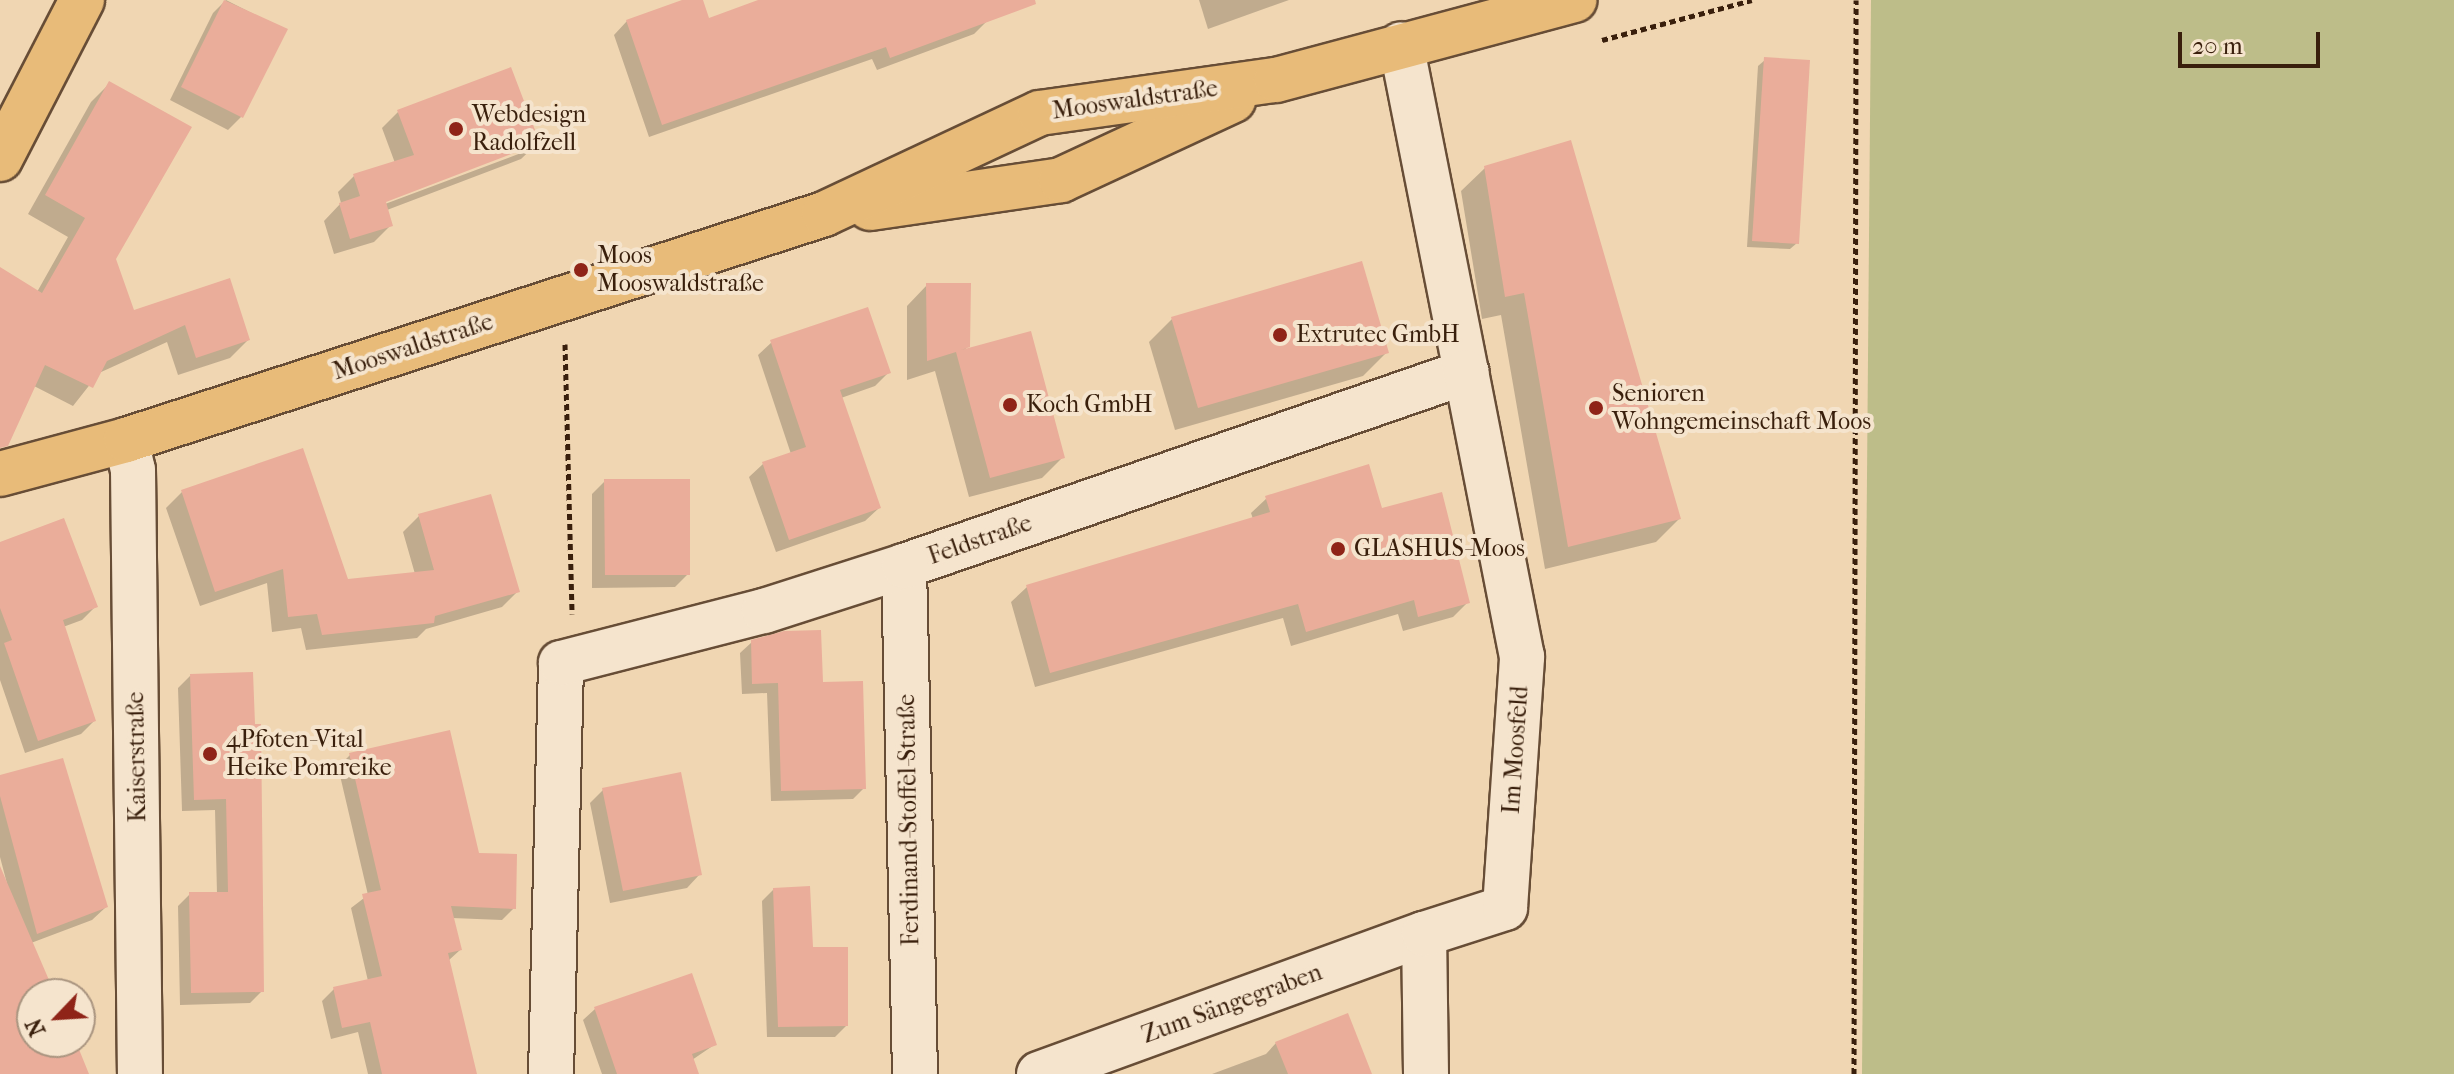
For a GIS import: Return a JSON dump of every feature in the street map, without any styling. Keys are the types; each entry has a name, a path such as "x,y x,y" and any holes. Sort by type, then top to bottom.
{"main road":[{"path":"0,159 82,0"},
{"name":"Mooswaldstraße","path":"0,474 126,440 824,214 1040,113 1276,80 1574,0"},
{"name":"Mooswaldstraße","path":"824,214 1061,180 1276,80"}],"street":[{"path":"1401,44 1466,372"},
{"name":"Feldstraße","path":"576,659 764,611 904,566 1466,372"},
{"name":"Im Moosfeld","path":"1424,934 1505,908 1522,657 1466,372"},
{"name":"Kaiserstraße","path":"126,440 133,470 140,1074"},
{"name":"Ferdinand-Stoffel-Straße","path":"904,566 915,1074"},
{"path":"551,1074 561,663 576,659"},
{"path":"1424,934 1426,1074"},
{"name":"Zum Sängegraben","path":"1039,1074 1424,934"}],"path":[{"path":"1854,1074 1856,0"},
{"path":"564,299 576,659"}],"green space":[{"path":"1871,0 2454,0 2454,1074 1862,1074"}],"building":[{"path":"224,0 288,29 243,118 181,87"},
{"path":"682,0 703,0 709,18 758,0 1035,0 1036,4 890,58 886,47 662,125 626,20"},
{"path":"1764,57 1810,60 1799,244 1752,241"},
{"path":"511,67 540,143 386,202 393,226 350,239 339,203 360,196 353,174 414,155 397,110"},
{"path":"109,81 192,127 116,259 134,310 230,278 250,340 196,358 185,325 107,361 93,388 45,365 8,446 0,448 0,267 42,293 85,218 45,195"},
{"name":"Senioren Wohngemeinschaft Moos","path":"1571,140 1681,519 1568,547 1524,293 1505,297 1484,166"},
{"name":"Extrutec GmbH","path":"1362,261 1389,353 1198,408 1171,317"},
{"name":"Koch GmbH","path":"926,283 971,283 970,347 961,350 1031,331 1065,458 990,478 956,352 927,361"},
{"path":"868,307 891,373 840,390 881,508 789,540 762,462 806,447 770,340"},
{"path":"303,448 348,579 434,570 418,514 491,494 520,592 435,616 434,623 322,635 317,614 288,617 283,569 215,592 181,490"},
{"path":"1369,464 1382,508 1442,492 1470,603 1418,617 1414,600 1306,632 1298,604 1050,673 1026,585 1270,512 1265,496"},
{"path":"604,479 690,479 690,575 605,575"},
{"path":"64,518 98,607 63,620 96,721 38,741 4,643 12,640 0,608 0,542"},
{"path":"821,630 823,682 863,681 866,789 781,791 778,683 752,684 751,640 784,631"},
{"path":"253,672 255,724 261,724 264,992 191,993 189,892 228,892 226,799 194,800 190,674"},
{"path":"450,730 479,853 517,854 516,909 451,906 462,950 448,953 477,1074 382,1074 370,1022 342,1028 333,987 382,976 362,894 381,890 349,753"},
{"path":"63,758 108,907 37,934 0,796 0,775"},
{"path":"681,772 702,875 623,891 602,788"},
{"path":"0,866 48,978 16,978 16,1058 82,1058 89,1074 0,1074"},
{"path":"810,886 813,947 848,947 848,1026 778,1027 773,888"},
{"path":"692,973 717,1045 692,1054 699,1074 617,1074 594,1007"},
{"path":"1348,1013 1372,1074 1288,1074 1275,1042"}],"place":[{"name":"Webdesign Radolfzell","path":"456,129"},
{"name":"Moos Mooswaldstraße","path":"581,270"},
{"name":"Extrutec GmbH","path":"1280,335"},
{"name":"Koch GmbH","path":"1010,405"},
{"name":"Senioren Wohngemeinschaft Moos","path":"1596,408"},
{"name":"GLASHUS-Moos","path":"1338,549"},
{"name":"4Pfoten-Vital Heike Pomreike","path":"210,754"}]}
